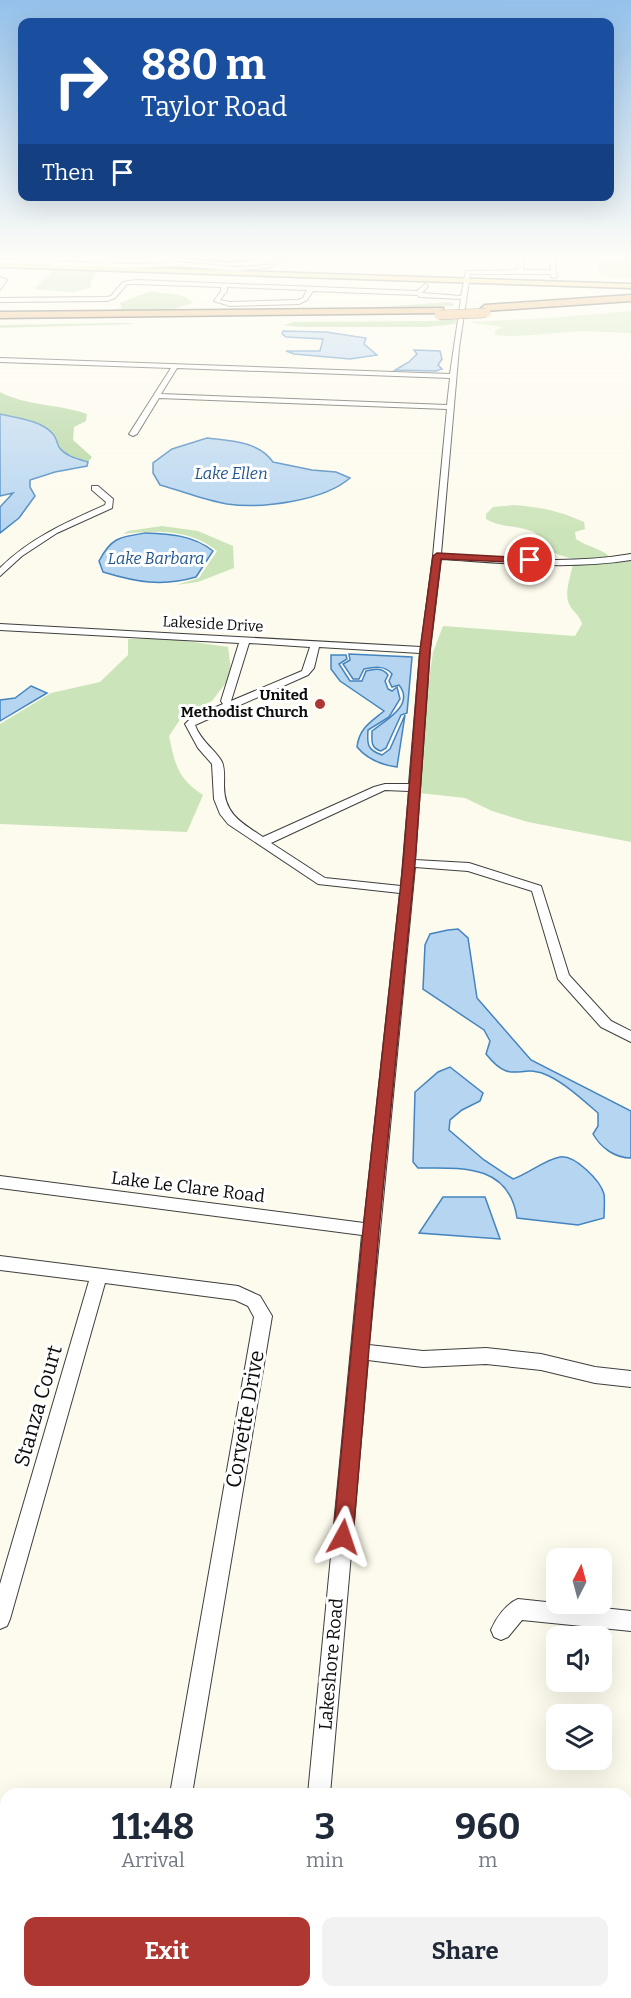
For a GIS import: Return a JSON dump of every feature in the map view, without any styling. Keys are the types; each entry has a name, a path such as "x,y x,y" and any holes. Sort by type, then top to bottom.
{"street":[{"name":"Lakeshore Road","path":"320,1788 371,1230 409,864 425,650 437,556 457,349"},
{"path":"0,360 453,376"},
{"path":"133,434 175,366"},
{"path":"156,396 450,407"},
{"path":"0,573 19,554 54,531 109,506 110,501 95,488"},
{"path":"437,556 576,563 610,561 631,556"},
{"name":"Lakeside Drive","path":"0,627 425,650"},
{"path":"230,705 226,701 245,640"},
{"path":"315,644 309,668 305,673 195,720 190,724 191,728 203,748 217,763 217,788 226,815 316,878 351,886 406,890"},
{"path":"263,842 378,789 385,787 414,788"},
{"path":"409,864 469,867 537,889 563,976 606,1024 631,1037"},
{"name":"Lake Le Clare Road","path":"0,1182 371,1230"},
{"name":"Corvette Drive","path":"0,1263 238,1293 254,1301 263,1316 183,1788"},
{"name":"Stanza Court","path":"0,1619 99,1275"},
{"path":"360,1351 423,1359 486,1356 541,1362 595,1375 631,1379"},
{"path":"501,1630 518,1609 631,1621"}],"green space":[{"path":"0,392 21,400 87,414 86,421 74,427 73,440 92,457 88,462 67,454 61,449 53,434 30,420 0,414"},
{"path":"514,505 550,510 584,522 585,529 575,532 576,539 609,556 585,560 559,555 546,547 531,531 486,519 486,514 493,507"},
{"path":"162,526 198,531 233,546 234,568 198,582 176,585 199,578 217,551 196,538 184,535 160,532 123,534 128,531"},
{"path":"631,559 631,842 528,822 492,811 465,798 419,793 425,707 433,652 443,626 575,636 582,624 568,600 573,564 611,563"},
{"path":"128,639 173,639 228,647 231,670 228,680 212,701 183,715 169,736 173,755 182,776 203,795 187,832 0,824 0,724 51,693 100,682 128,655"}],"water":[{"path":"370,349 377,355 350,359 294,354 286,351"},
{"path":"414,350 440,351 442,359 438,365 442,369 436,371 395,370 417,354"},
{"path":"0,414 28,420 48,429 65,453 88,462 87,466 55,472 30,480 30,487 35,496 19,518 0,533 0,507 13,493 0,496"},
{"name":"Lake Ellen","path":"207,438 252,446 267,455 273,462 336,472 350,478 339,486 309,498 257,505 227,504 160,485 153,473 153,463 172,449"},
{"name":"Lake Barbara","path":"145,533 189,539 213,551 196,577 184,580 149,582 103,572 99,561 112,543 122,538"},
{"path":"349,654 412,657 407,713 401,715 386,748 381,751 373,746 372,731 397,711 404,699 403,692 399,685 392,687 389,681 392,674 383,668 364,669 359,679 353,679 343,664 350,660"},
{"path":"331,655 346,655 347,659 339,664 350,681 362,681 366,671 378,669 388,675 385,681 388,689 392,691 397,687 400,699 389,717 368,730 368,739 371,749 382,755 390,749 405,715 397,767 375,761 357,747 363,730 384,711 340,681 331,669"},
{"path":"31,686 47,693 0,721 0,700 15,698"},
{"path":"458,929 468,938 477,998 531,1060 631,1111 631,1158 614,1154 600,1144 593,1134 598,1126 598,1113 575,1093 539,1072 503,1070 486,1054 490,1041 484,1030 423,989 425,945 430,934"},
{"path":"450,1067 483,1093 480,1101 462,1110 450,1120 449,1130 484,1160 513,1179 555,1158 566,1157 573,1160 586,1170 602,1188 604,1218 578,1225 517,1218 512,1200 504,1187 493,1178 466,1169 418,1168 413,1162 415,1092 438,1072"},
{"path":"443,1197 485,1197 500,1239 419,1233"}],"place":[{"name":"United Methodist Church","path":"320,704"}],"route":[{"path":"343,1537 371,1230 409,864 425,650 437,556 530,560"}]}
